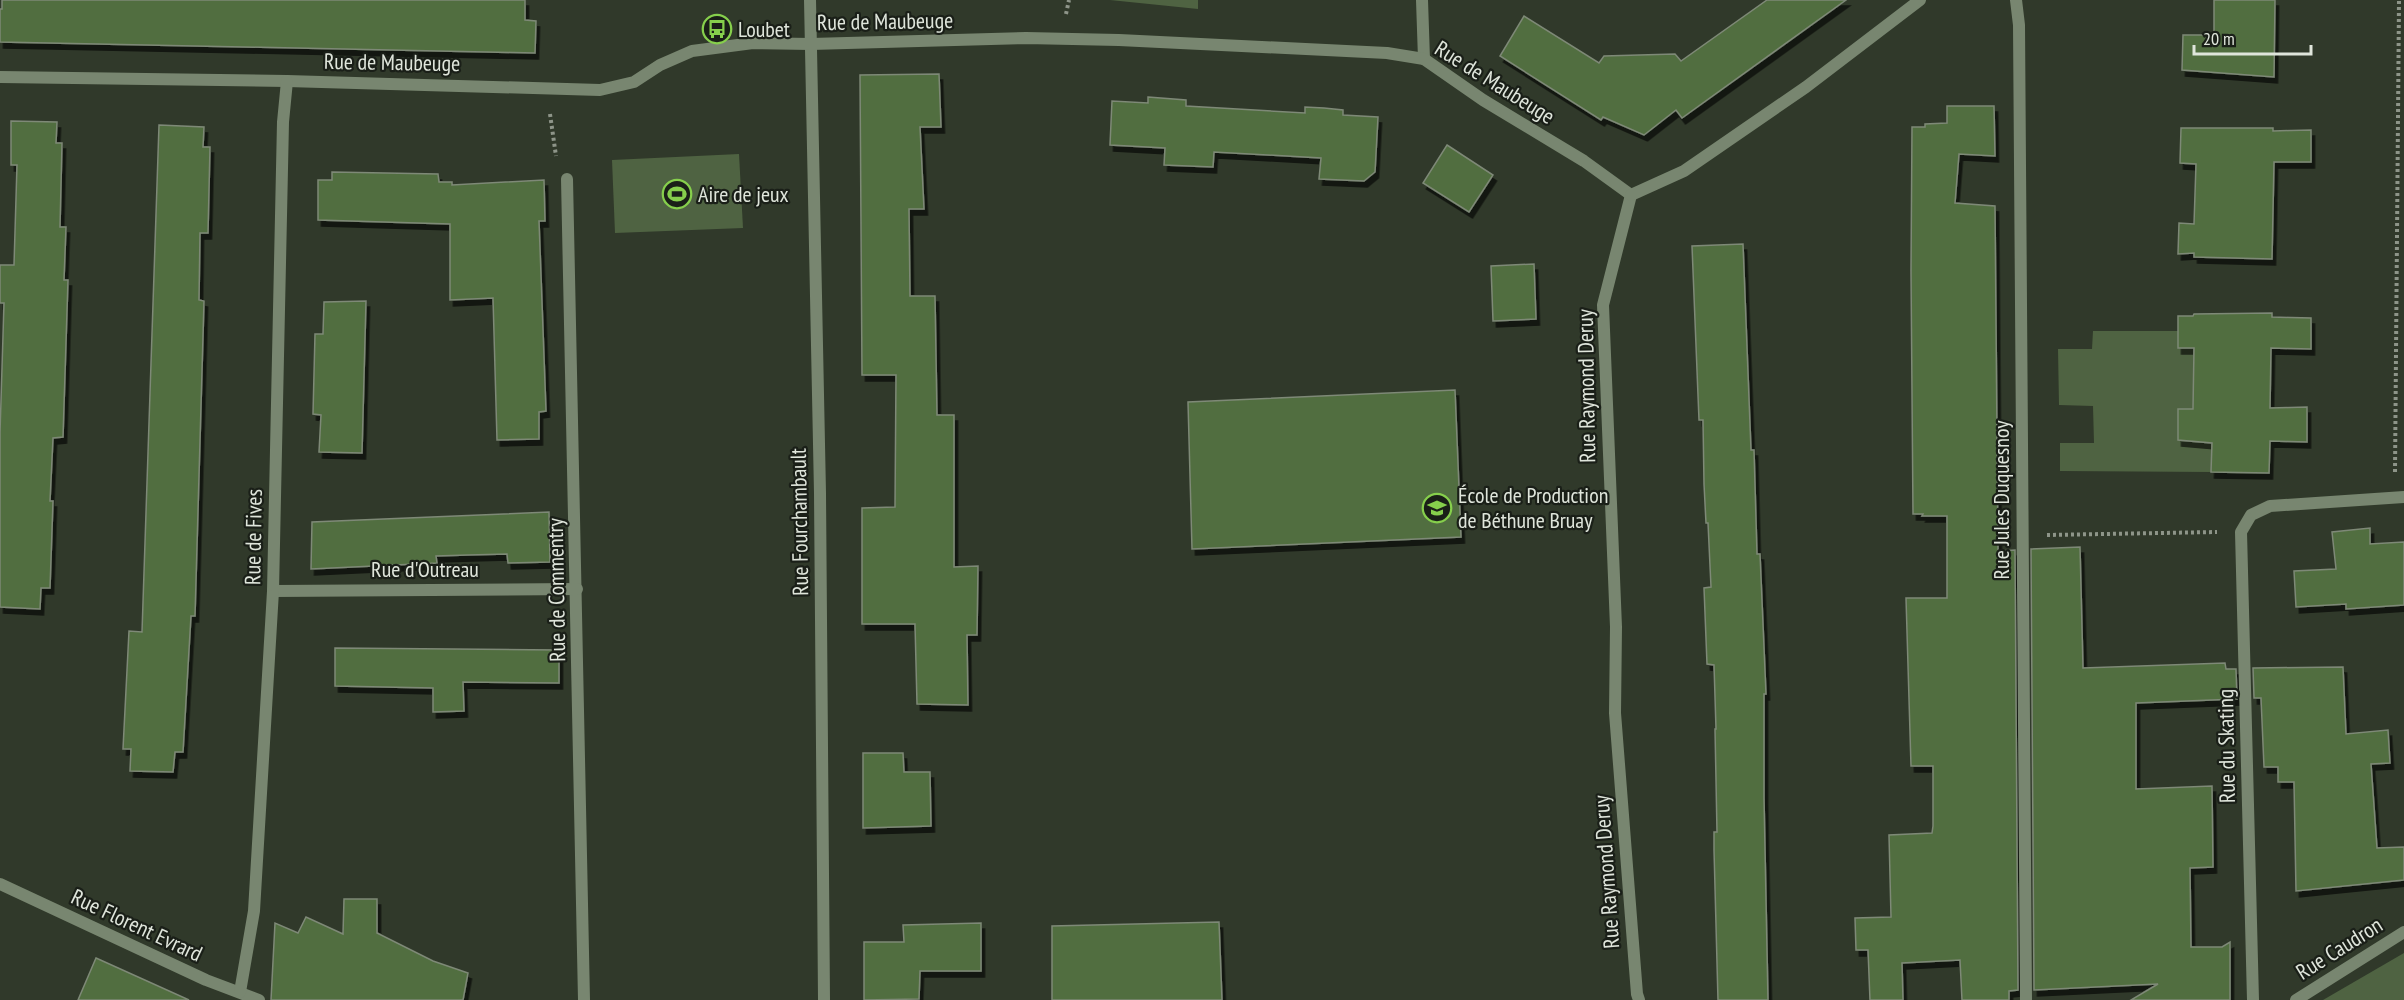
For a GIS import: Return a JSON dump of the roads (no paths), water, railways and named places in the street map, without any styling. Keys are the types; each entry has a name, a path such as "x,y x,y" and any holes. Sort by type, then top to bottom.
{"street":[{"name":"Rue Fourchambault","path":"810,0 819,470 824,1000"},
{"path":"1422,0 1424,58"},
{"path":"1631,195 1684,171 1806,87 1920,0"},
{"name":"Rue Jules Duquesnoy","path":"2016,0 2020,37 2026,1000"},
{"name":"Rue de Maubeuge","path":"0,77 287,81 600,90 634,82 660,65 692,51 753,43 811,44 1061,38 1387,53 1424,58 1483,100 1584,161 1631,195"},
{"name":"Rue de Fives","path":"240,992 254,911 273,591 283,122 287,81"},
{"name":"Rue de Commentry","path":"567,178 584,1000"},
{"name":"Rue Raymond Deruy","path":"1631,195 1603,305 1616,627 1615,714 1637,994 1640,1000"},
{"name":"Rue du Skating","path":"2253,1000 2241,532 2251,515 2270,506 2400,497"},
{"name":"Rue d'Outreau","path":"273,591 577,589"},
{"name":"Rue Florent Evrard","path":"0,884 206,980 259,1000"},
{"name":"Rue Caudron","path":"2296,1000 2404,932"}],"place":[{"name":"Loubet","path":"717,29"},
{"name":"Aire de jeux","path":"677,194"},
{"name":"École de Production de Béthune Bruay","path":"1437,508"}]}
